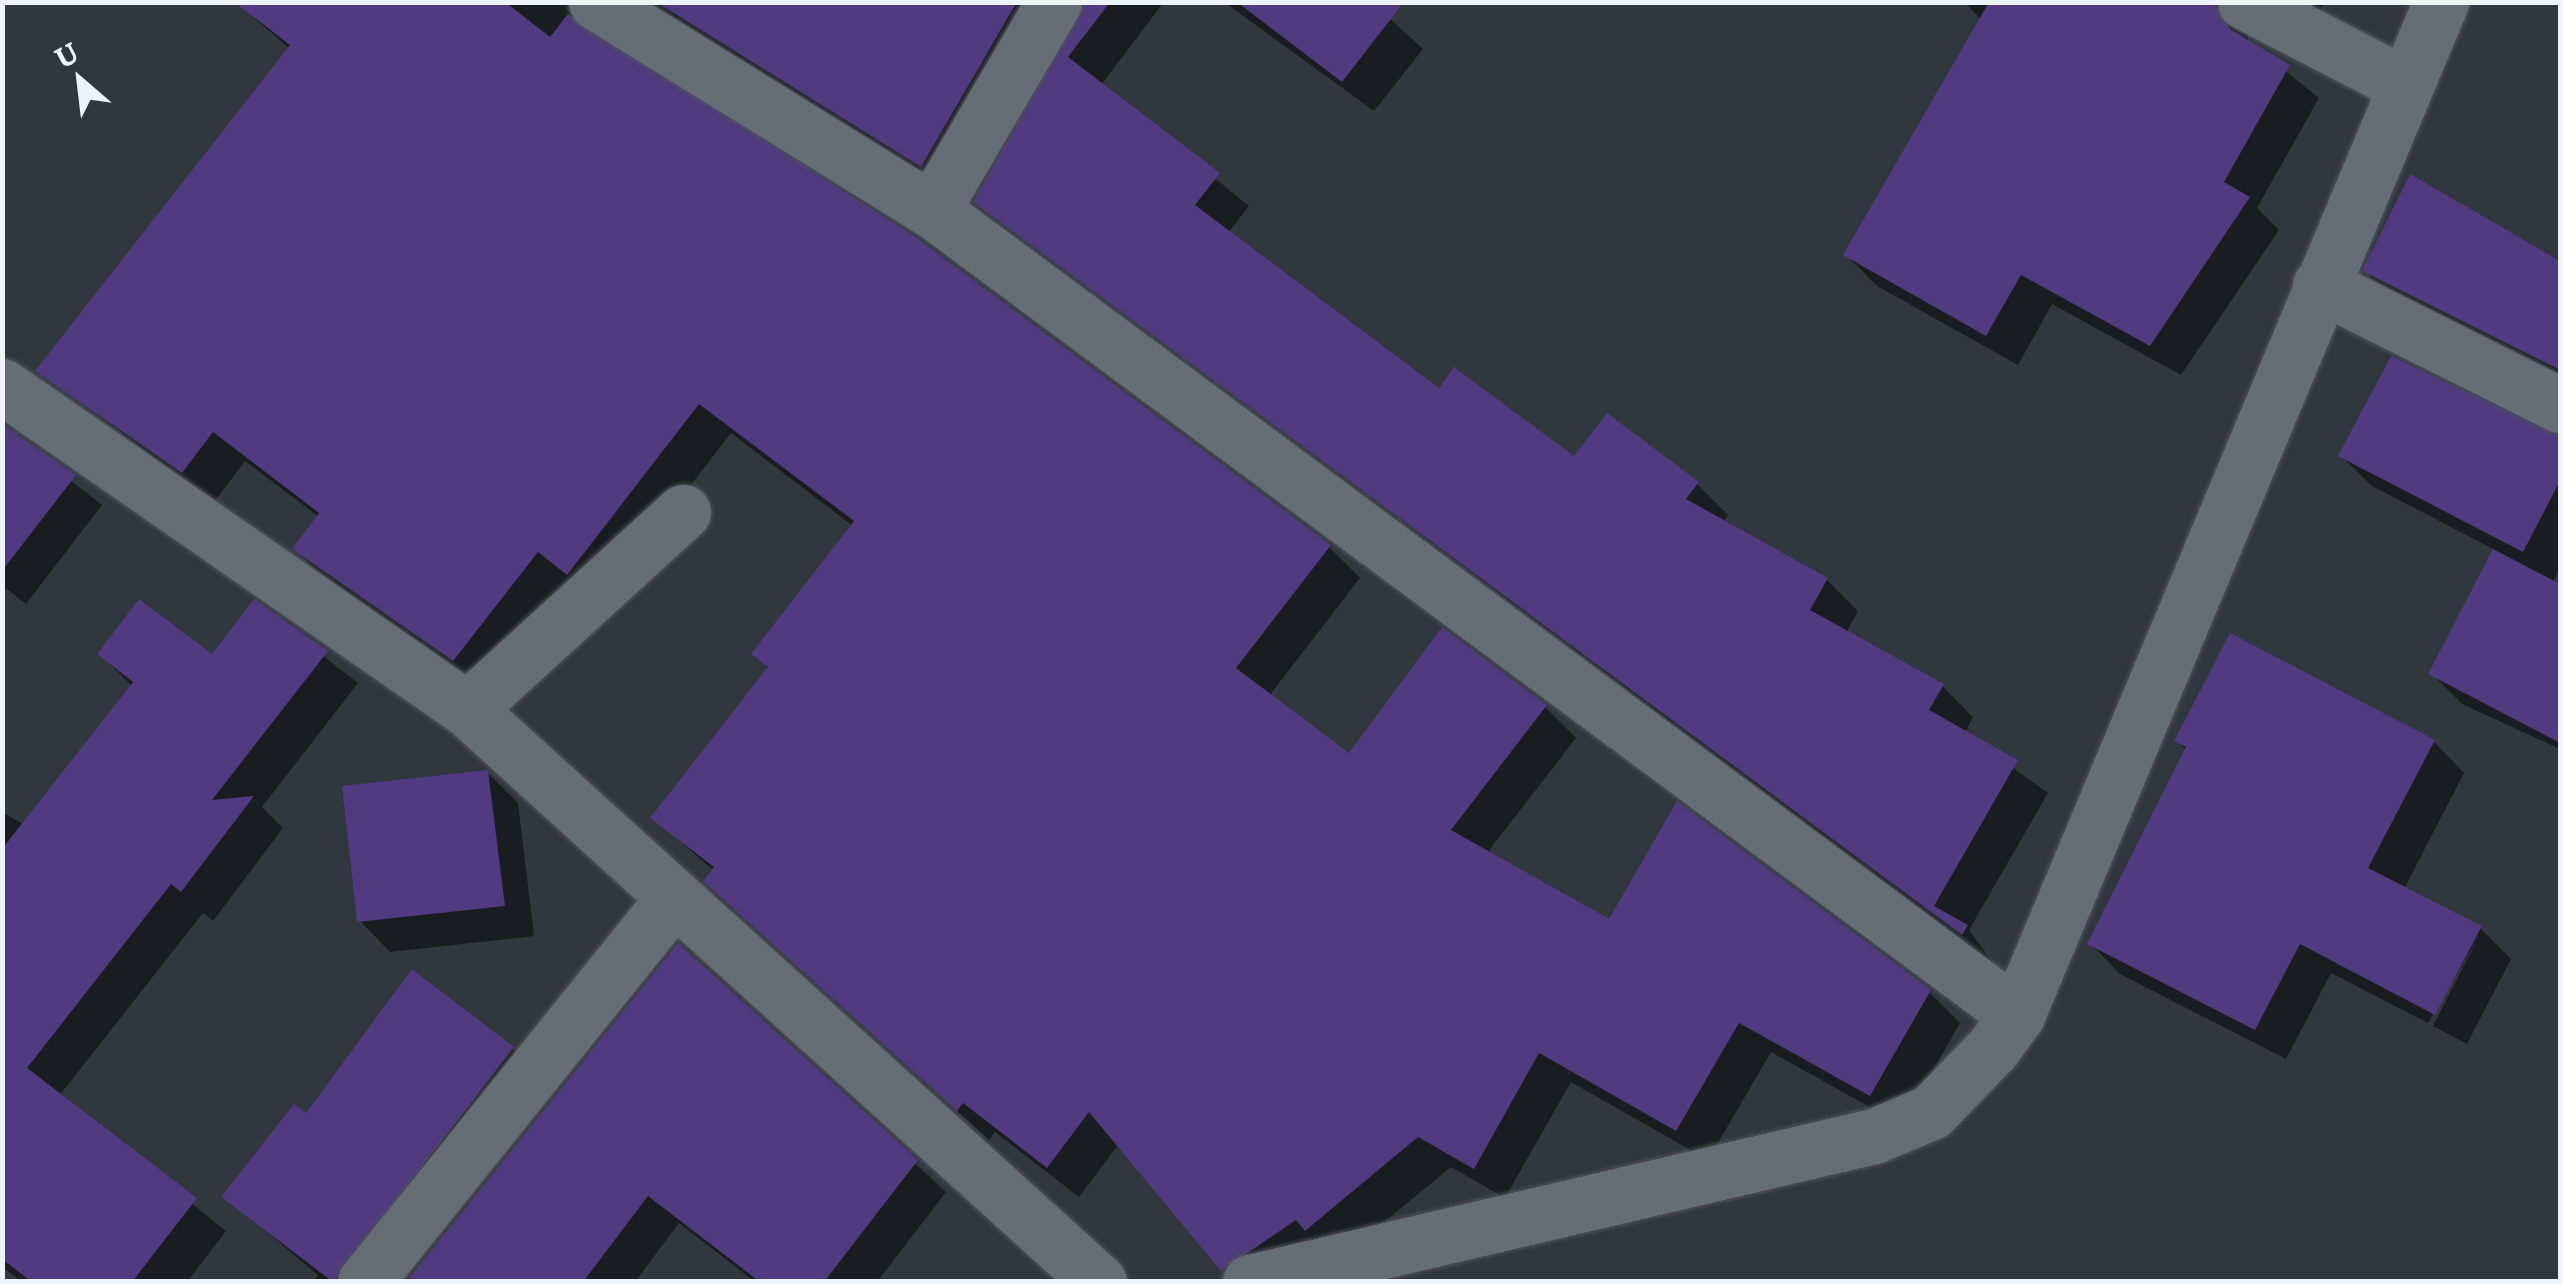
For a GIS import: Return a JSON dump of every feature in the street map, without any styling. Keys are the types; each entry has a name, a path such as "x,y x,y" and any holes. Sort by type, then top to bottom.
{"street":[{"path":"596,2 932,210 2017,1015"},
{"path":"932,210 1054,2"},
{"path":"2245,2 2404,85"},
{"path":"1250,1282 1874,1136 1931,1112 2017,1015 2441,2"},
{"path":"2320,285 2560,405"},
{"path":"2,386 467,709 1099,1282"},
{"path":"467,709 682,512"},
{"path":"365,1282 674,898"}],"building":[{"path":"234,2 505,2 550,37 568,14 914,236 1331,545 1236,668 1349,753 1442,627 1547,705 1451,830 1609,919 1677,801 1931,990 1870,1096 1739,1023 1676,1131 1539,1053 1474,1169 1418,1137 1305,1231 1296,1220 1221,1271 1089,1112 1047,1168 963,1103 957,1111 703,881 714,867 650,818 768,667 751,654 854,521 699,404 567,575 538,552 453,661 292,549 319,513 213,432 182,473 35,371 290,45"},
{"path":"656,2 1017,2 921,167"},
{"path":"1085,2 1110,2 1068,57 1220,173 1195,205 1439,388 1454,367 1574,456 1607,413 1699,482 1686,499 1828,578 1810,610 1944,684 1929,710 2018,760 1934,906 1968,925 1962,935 973,202"},
{"path":"1237,2 1404,2 1342,82"},
{"path":"1989,2 2214,2 2230,29 2290,65 2224,182 2250,197 2150,346 2021,275 1986,336 1843,255"},
{"path":"2410,174 2560,261 2560,370 2362,271"},
{"path":"2391,356 2560,436 2560,481 2523,552 2338,456"},
{"path":"2,424 76,475 2,571"},
{"path":"2493,549 2560,584 2560,743 2428,674"},
{"path":"139,599 212,654 254,599 328,651 212,800 254,796 181,892 171,884 27,1068 197,1198 132,1282 32,1282 2,1259 2,849 133,682 97,654"},
{"path":"2230,633 2435,740 2368,868 2482,926 2435,1015 2300,944 2255,1030 2087,944 2186,747 2174,741"},
{"path":"488,770 505,906 357,922 342,786"},
{"path":"678,943 918,1160 824,1282 760,1282 648,1196 583,1282 406,1282"},
{"path":"412,969 514,1047 333,1282 221,1197 294,1104 306,1113"}]}
